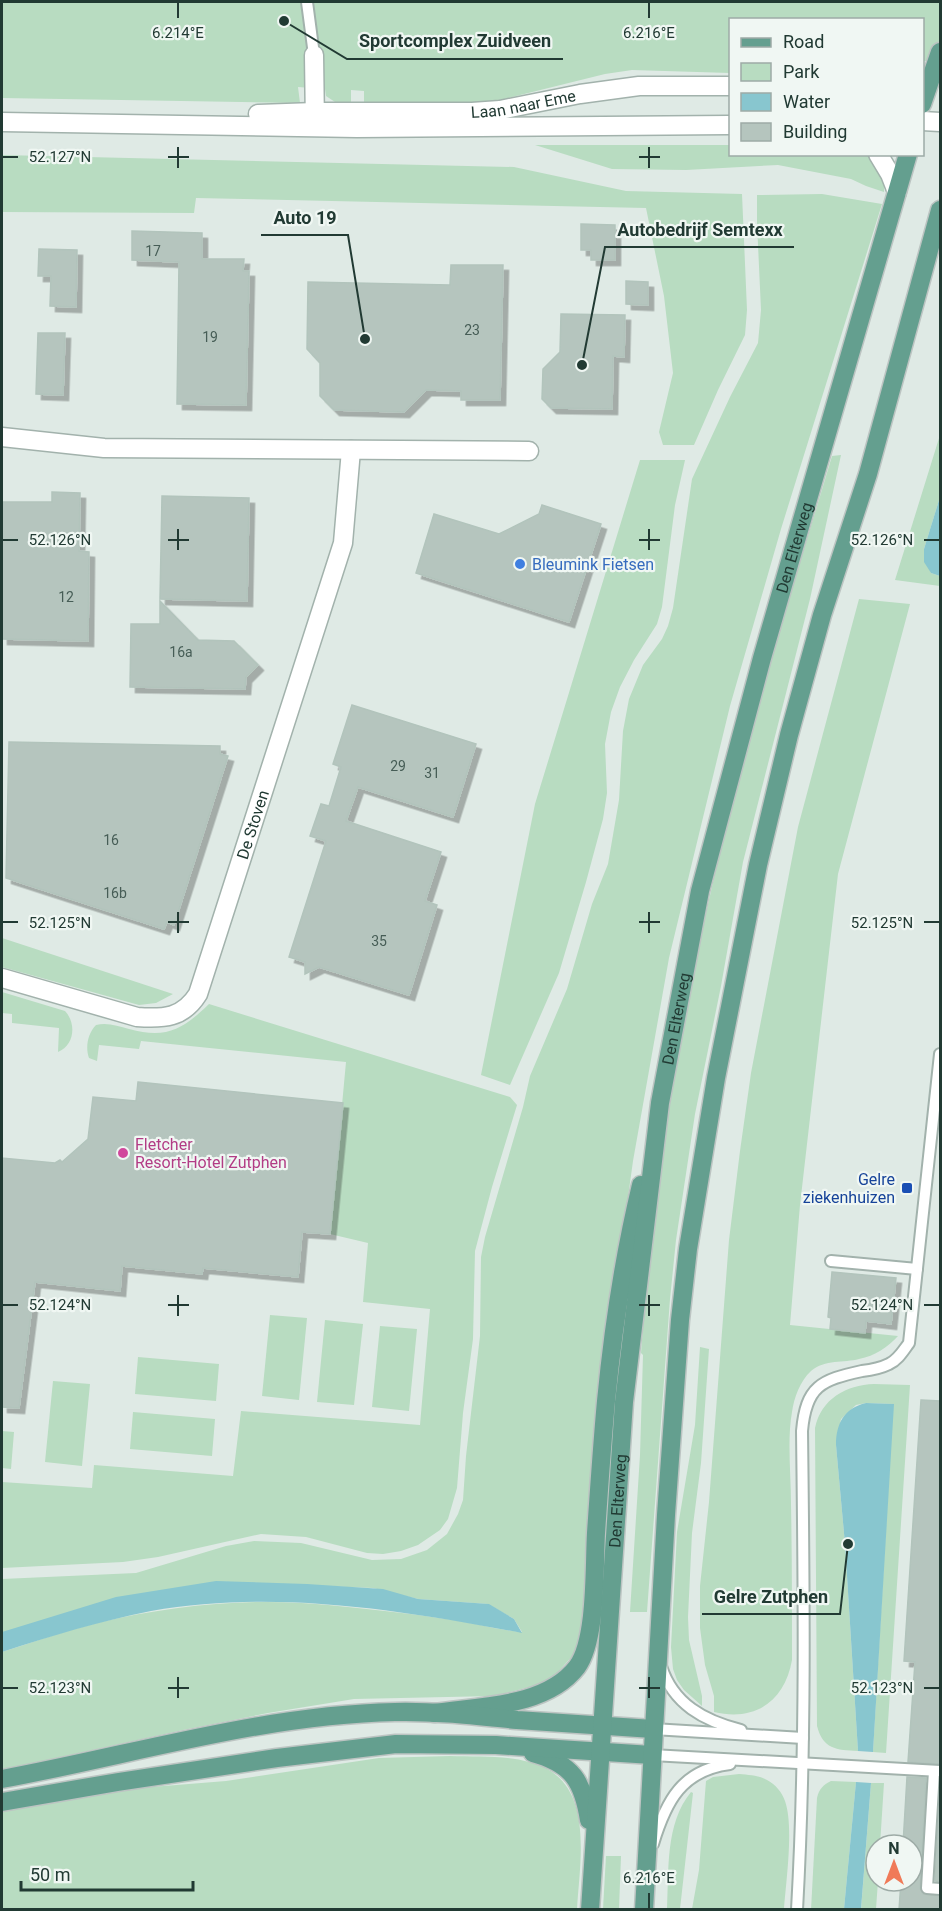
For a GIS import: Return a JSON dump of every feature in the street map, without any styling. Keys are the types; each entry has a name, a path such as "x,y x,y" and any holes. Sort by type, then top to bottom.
{"main road":[{"path":"928,92 940,52"},
{"name":"Den Elterweg","path":"590,1910 624,1402 660,1103 703,880 762,658 907,156"},
{"path":"644,1910 653,1729 675,1392 687,1261 729,1006 758,865 789,735 822,615 868,474 940,210"},
{"path":"434,1713 521,1700 547,1692 570,1674 585,1654 589,1641 592,1610 604,1424 611,1358 632,1222 660,1103"},
{"path":"2,1779 82,1764 168,1743 251,1728 360,1714 434,1713 653,1729"},
{"path":"2,1802 129,1780 350,1749 420,1743 496,1745 652,1755"},
{"path":"496,1745 546,1757 561,1765 581,1786 586,1798 590,1822 593,1867"}],"street":[{"path":"314,55 315,119"},
{"name":"Laan naar Eme","path":"2,122 315,119 472,112 500,110 580,94 639,86 729,86"},
{"name":"Laan naar Eme","path":"315,119 357,128 729,125"},
{"path":"924,121 940,122"},
{"path":"879,156 897,192"},
{"path":"2,437 104,448 529,451"},
{"name":"De Stoven","path":"2,978 137,1017 156,1019 174,1016 191,1005 202,983 343,543 351,450"}],"lane":[{"path":"307,2 314,55"},
{"path":"797,1910 801,1842 805,1632 803,1414 820,1385 830,1379 890,1364 898,1358 909,1343 940,1054"},
{"path":"831,1261 917,1269"},
{"path":"658,1655 669,1685 690,1709 716,1722 767,1736"},
{"path":"653,1729 803,1738"},
{"path":"652,1755 937,1771 927,1888 940,1889"},
{"path":"645,1871 660,1822 672,1797 684,1783 710,1768 766,1761"}],"green space":[{"path":"2,2 940,2 940,61 924,61 924,18 729,18 729,73 632,70 605,74 492,102 364,104 364,91 351,90 351,104 338,104 326,96 325,89 298,87 300,103 2,98"},
{"path":"535,145 729,145 729,156 872,156 884,181 884,192 851,179 778,165 686,170 612,169"},
{"path":"2,155 514,167 626,191 742,194 747,310 745,335 694,445 663,445 659,432 673,373 664,296 646,208 196,198 194,213 2,212"},
{"path":"822,194 882,204 781,529 730,706 669,958 633,1161 605,1363 585,1612 576,1652 549,1682 494,1696 354,1699 183,1730 2,1770 2,1652 85,1626 183,1607 270,1602 328,1605 402,1613 522,1632 514,1619 488,1604 418,1599 373,1588 270,1584 2,1633 2,1579 136,1573 226,1546 254,1541 301,1543 372,1560 401,1559 427,1550 447,1534 463,1500 480,1336 481,1257 485,1237 530,1076 567,989 592,904 608,864 619,800 623,731 629,699 643,665 662,639 668,626 673,608 692,479 758,343 761,310 757,195"},
{"path":"940,435 940,497 924,549 931,573 940,576 940,586 895,580"},
{"path":"841,455 810,599 743,862 695,1114 676,1240 670,1299 647,1612 630,1612 640,1455 643,1355 641,1353 654,1214 674,1076 716,870 755,715 832,456"},
{"path":"640,460 685,460 675,505 662,607 657,624 634,660 620,687 611,712 605,744 607,793 603,819 586,882 559,973 510,1085 481,1075 535,804"},
{"path":"859,599 910,604 838,874 800,1205 790,1325 898,1336 870,1356 816,1367 807,1375 798,1390 793,1407 790,1434 792,1660 783,1687 766,1705 755,1711 729,1714 714,1712 714,1696 705,1665 700,1628 700,1586 709,1502 729,1240 751,1073 798,827"},
{"path":"2,938 173,994 156,1003 139,1005 2,967"},
{"path":"2,992 65,1011 72,1028 68,1045 58,1052 59,1028 12,1023 12,1014 2,1013"},
{"path":"209,1004 510,1097 517,1105 475,1251 473,1339 463,1413 457,1488 448,1519 440,1530 418,1545 383,1554 367,1553 306,1537 261,1534 158,1557 123,1562 2,1568 2,1482 92,1488 94,1465 233,1476 241,1411 420,1425 430,1309 363,1302 368,1243 330,1234 346,1062 141,1041 139,1049 99,1045 97,1061 89,1058 88,1040 96,1025 108,1024 142,1032 163,1032 182,1026"},
{"path":"270,1315 307,1318 299,1400 262,1396"},
{"path":"325,1320 363,1324 354,1405 317,1402"},
{"path":"380,1326 417,1329 409,1411 372,1407"},
{"path":"700,1347 709,1349 701,1463 692,1533 688,1617 689,1640 702,1696 702,1706 684,1690 677,1680 673,1669 671,1647 677,1532 695,1425"},
{"path":"138,1357 219,1364 216,1401 135,1394"},
{"path":"53,1381 90,1384 82,1466 45,1462"},
{"path":"874,1384 910,1385 886,1753 873,1752 893,1404 856,1405 841,1419 836,1445 845,1544 858,1751 837,1749 827,1744 817,1726 815,1428 823,1409 836,1396 854,1387"},
{"path":"133,1412 215,1419 212,1456 130,1449"},
{"path":"2,1431 14,1432 11,1469 2,1468"},
{"path":"499,1757 529,1762 550,1771 565,1785 574,1802 579,1822 581,1844 577,1909 2,1910 2,1810 139,1788 226,1781 379,1758"},
{"path":"739,1774 764,1778 780,1791 785,1801 788,1812 789,1839 784,1909 692,1909 699,1870 706,1781 713,1777"},
{"path":"831,1781 856,1782 844,1909 811,1910 817,1798 822,1788"},
{"path":"871,1783 884,1783 881,1833 867,1833"},
{"path":"691,1792 693,1793 680,1909 667,1909 670,1848 673,1833 677,1818"},
{"path":"606,1856 621,1856 619,1909 603,1909"},
{"path":"864,1872 864,1893 877,1893 876,1909 861,1910"}],"water":[{"path":"940,497 940,576 931,573 924,562 924,549"},
{"path":"894,1404 873,1752 858,1751 845,1544 836,1445 838,1430 843,1418 858,1405"},
{"path":"216,1581 383,1589 418,1599 489,1604 514,1619 522,1633 384,1610 290,1602 244,1602 151,1611 76,1629 2,1652 2,1632 116,1597"},
{"path":"856,1782 871,1783 867,1833 864,1833 861,1909 844,1909"}],"building":[{"path":"581,224 615,225 615,260 591,260 591,250 581,250"},
{"path":"132,231 202,233 202,259 244,259 243,271 249,271 246,405 177,404 179,262 132,260"},
{"path":"39,249 77,250 76,307 50,306 51,276 38,276"},
{"path":"451,265 503,265 500,400 461,400 461,391 426,390 404,412 334,410 320,396 320,363 307,349 308,282 450,285"},
{"path":"626,281 648,282 648,305 626,304"},
{"path":"561,314 625,315 624,357 613,356 612,409 551,408 542,399 543,369 560,352"},
{"path":"38,333 65,333 63,395 36,394"},
{"path":"52,492 80,493 79,551 89,552 88,641 2,639 2,502 52,502"},
{"path":"162,496 249,498 247,601 160,599"},
{"path":"542,505 601,524 569,622 416,573 434,514 499,534 539,514"},
{"path":"160,601 198,640 234,641 258,665 246,677 245,689 130,687 131,624 160,624"},
{"path":"352,705 476,744 453,817 358,787 346,821 441,852 425,901 437,905 409,995 319,967 305,974 305,962 289,957 326,841 310,836 321,804 329,806 341,767 333,764"},
{"path":"9,742 220,746 220,754 228,756 174,925 167,922 164,929 6,878"},
{"path":"138,1082 343,1103 330,1234 302,1232 298,1277 203,1268 202,1274 122,1266 120,1291 35,1282 19,1408 2,1407 2,1158 55,1163 60,1160 62,1162 88,1139 93,1097 136,1101"},
{"path":"832,1272 896,1278 891,1324 866,1321 865,1333 830,1329 831,1318 828,1317"},
{"path":"921,1400 940,1401 940,1764 908,1762 915,1662 904,1661"},
{"path":"907,1777 926,1778 923,1833 904,1833"},
{"path":"940,1788 940,1882 935,1881"},
{"path":"900,1893 940,1896 940,1910 899,1910"}],"place":[{"name":"Sportcomplex Zuidveen","path":"284,21"},
{"name":"Auto 19","path":"365,339"},
{"name":"Autobedrijf Semtexx","path":"582,365"},
{"name":"Bleumink Fietsen","path":"520,564"},
{"name":"Fletcher Resort-Hotel Zutphen","path":"123,1153"},
{"name":"Gelre ziekenhuizen","path":"907,1188"},
{"name":"Gelre Zutphen","path":"848,1544"}]}
